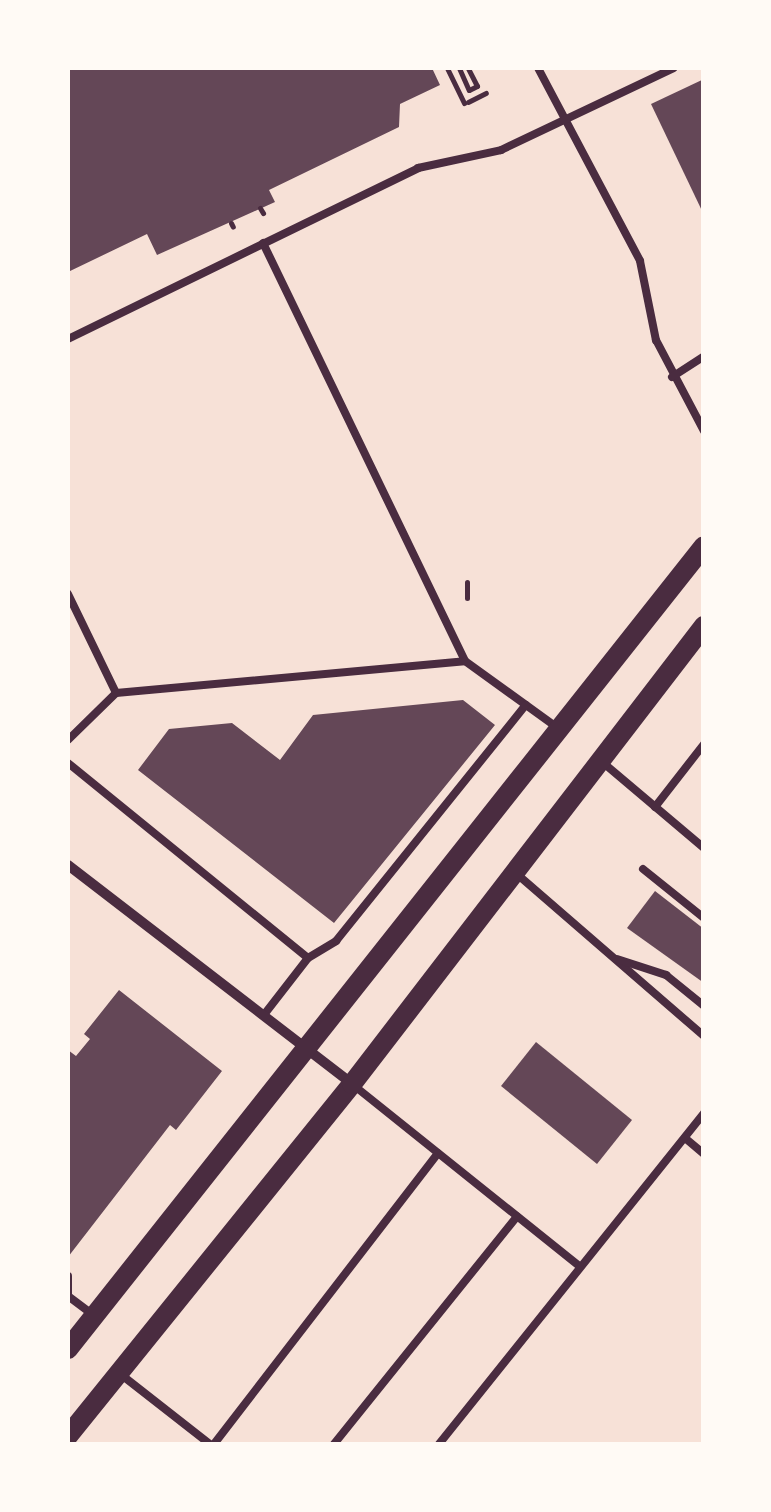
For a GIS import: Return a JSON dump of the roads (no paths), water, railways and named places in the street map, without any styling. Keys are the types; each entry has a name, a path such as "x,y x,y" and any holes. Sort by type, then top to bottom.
{"main road":[{"path":"68,1349 704,546"},
{"path":"68,1436 352,1084 701,636"}],"street":[{"path":"68,864 352,1084"}],"lane":[{"path":"538,68 640,262 672,376 704,431"},
{"path":"68,338 418,168 500,150 674,68"},
{"path":"263,243 465,661 559,729"},
{"path":"672,376 704,356"},
{"path":"68,594 116,694"},
{"path":"68,740 116,694 465,661"},
{"path":"264,1016 308,958 336,941 526,705"},
{"path":"655,807 704,744"},
{"path":"600,761 704,848"},
{"path":"68,762 308,958"},
{"path":"643,868 704,918"},
{"path":"514,872 704,1036"},
{"path":"613,958 666,975 704,1006"},
{"path":"352,1084 579,1266"},
{"path":"439,1444 704,1113"},
{"path":"685,1138 704,1154"},
{"path":"120,1374 212,1444 438,1153"},
{"path":"334,1444 517,1216"},
{"path":"68,1276 68,1294 94,1316"}]}
